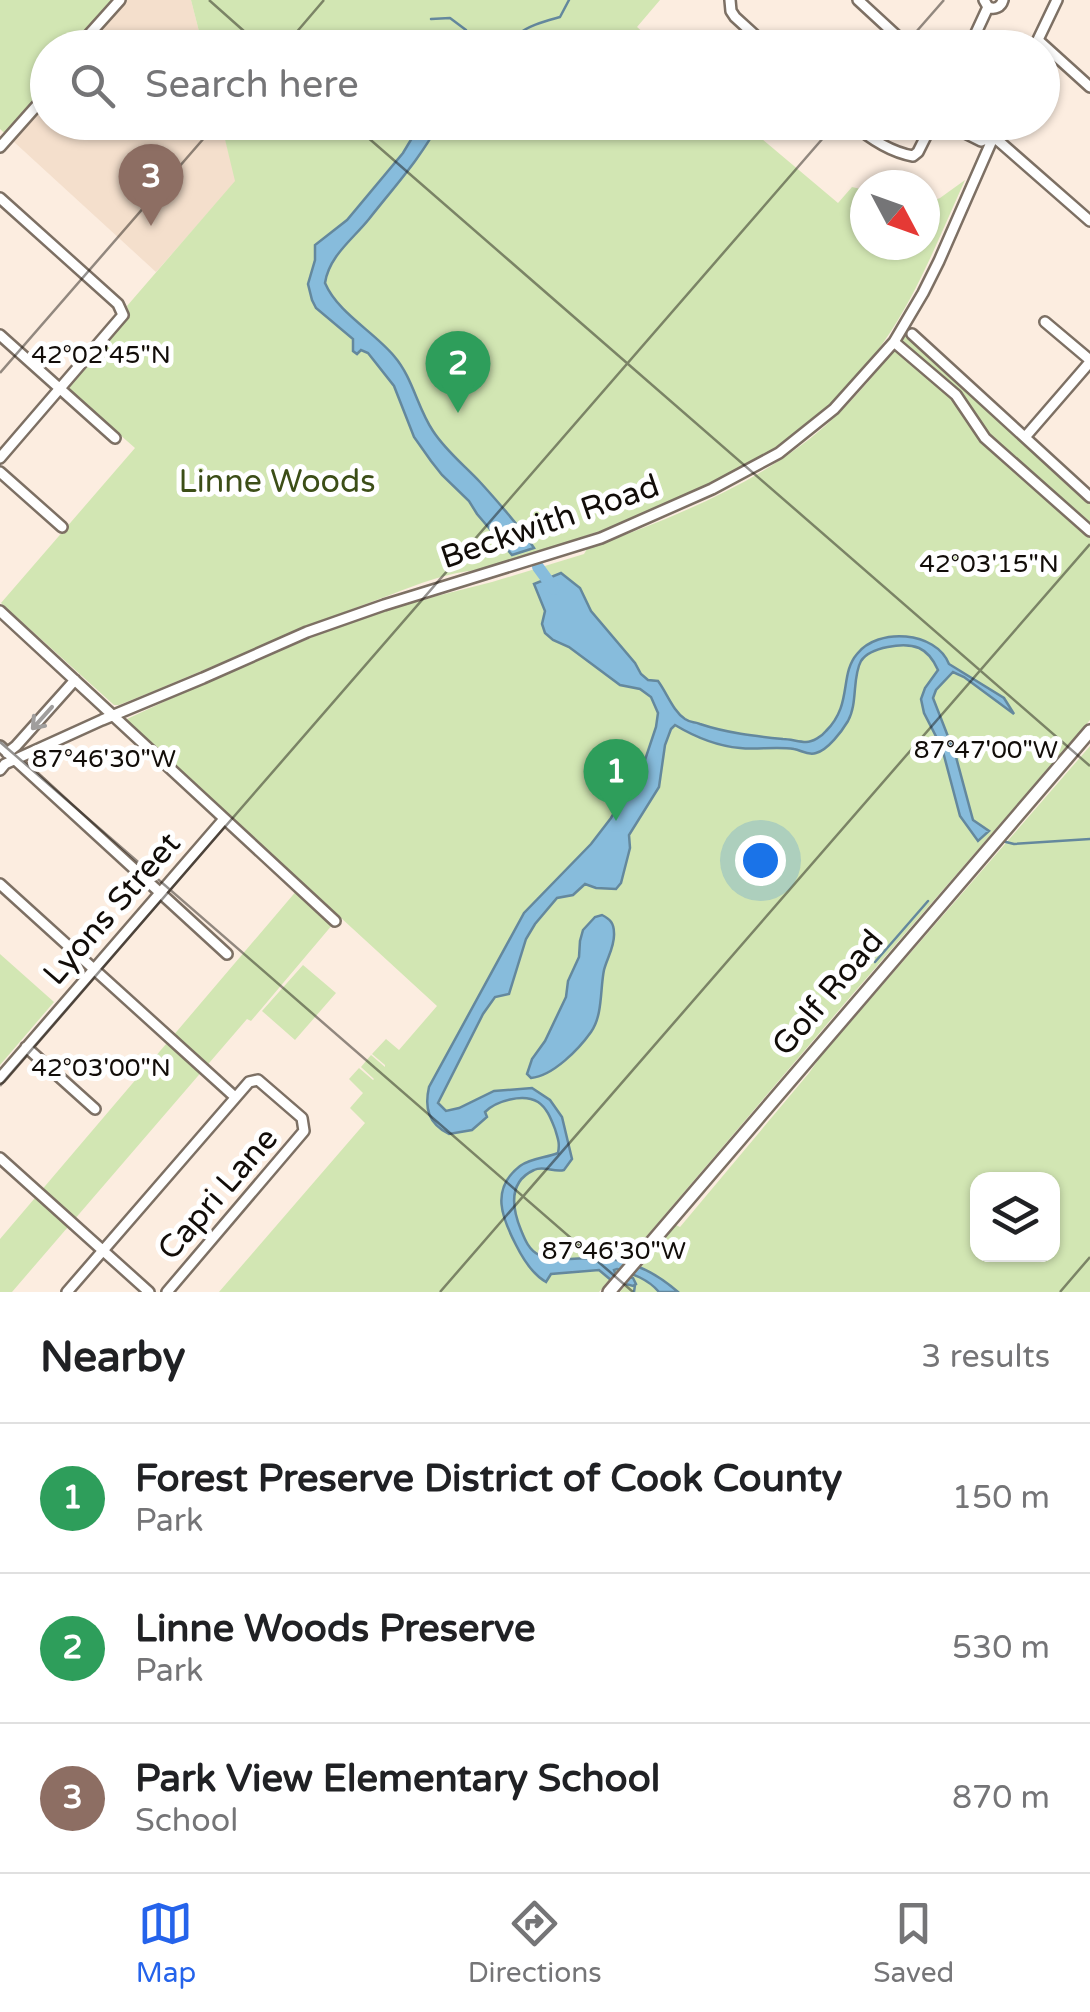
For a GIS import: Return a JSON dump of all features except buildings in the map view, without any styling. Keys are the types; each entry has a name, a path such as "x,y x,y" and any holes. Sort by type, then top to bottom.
{"main road":[{"name":"Golf Road","path":"613,1287 1090,731"}],"street":[{"path":"93,30 120,0"},
{"path":"858,0 890,30"},
{"path":"975,30 986,3 997,8 1003,0"},
{"path":"1043,30 1058,0"},
{"path":"729,2 735,17 749,30"},
{"path":"1060,63 1090,87"},
{"path":"0,147 30,113"},
{"path":"873,140 913,156 924,140"},
{"name":"Beckwith Road","path":"7,753 113,716 307,632 384,604 601,538 779,453 834,409 894,342 939,261 992,140"},
{"path":"999,140 1090,221"},
{"path":"0,198 122,311 121,320 0,458"},
{"path":"1026,436 1090,361 1045,322"},
{"path":"912,334 1090,497"},
{"path":"0,335 114,438"},
{"path":"894,342 948,387 985,438 1090,531"},
{"path":"0,472 62,528"},
{"path":"1057,502 1076,484"},
{"path":"0,612 335,921"},
{"path":"0,770 7,753 76,680"},
{"path":"7,753 227,954"},
{"name":"Lyons Street","path":"0,1078 224,819"},
{"path":"0,884 235,1097 68,1292"},
{"path":"26,1047 95,1109"},
{"name":"Capri Lane","path":"167,1292 302,1136 302,1118 254,1079 235,1097"},
{"path":"0,1158 149,1292"}],"shaded area":[{"path":"124,0 191,0 199,30 98,30"},
{"path":"30,121 30,140 225,140 236,181 156,272 13,141"}],"green space":[{"path":"0,0 124,0 97,30 30,30 30,121 13,141 0,129"},
{"path":"191,0 660,0 637,27 640,30 199,30"},
{"name":"Linne Woods","path":"225,140 763,140 838,203 850,189 850,260 929,260 896,324 846,389 802,429 754,462 647,513 479,570 422,583 114,705 1,603 135,448 69,386 127,319 127,306 235,181"},
{"path":"965,180 940,235 940,198"},
{"path":"907,334 1090,502 1090,720 599,1292 219,1292 365,1123 350,1108 363,1093 349,1079 359,1068 373,1080 361,1067 371,1055 385,1067 372,1054 386,1039 399,1050 437,1006 340,917 337,919 127,719 370,613 584,554 587,549 712,498 771,466 825,426"},
{"path":"1090,746 1090,1292 620,1292"},
{"path":"298,889 333,924 12,1292 0,1292 0,1239"},
{"path":"0,954 54,1002 0,1065"},
{"path":"303,965 336,993 295,1040 262,1011"}],"water":[{"path":"411,140 429,140 336,256 325,283 338,304 394,356 438,438 534,548 512,555 414,437 394,386 368,353 353,351 353,339 316,308 312,300 308,284 315,245 347,220"},
{"path":"561,573 580,588 591,611 641,674 658,681 677,711 691,722 751,735 814,740 840,711 848,671 857,654 878,640 906,636 932,645 949,664 1004,698 1014,714 953,672 933,698 956,757 973,820 989,831 978,841 960,816 942,748 924,713 921,699 938,670 919,648 888,647 865,656 858,667 848,721 830,744 816,753 723,745 675,725 665,745 659,787 629,835 630,848 621,883 616,889 585,884 573,895 557,898 526,939 509,994 495,997 483,1014 438,1103 446,1111 494,1091 532,1088 550,1100 562,1117 572,1159 564,1170 538,1169 526,1175 516,1188 514,1205 528,1244 539,1255 552,1258 605,1258 628,1263 678,1292 659,1292 645,1280 617,1269 615,1273 633,1278 636,1284 611,1280 599,1270 551,1274 546,1282 528,1266 503,1214 502,1194 520,1166 558,1153 555,1129 538,1102 518,1098 503,1102 485,1112 487,1117 472,1130 449,1134 437,1126 428,1109 429,1087 524,913 611,818 645,760 656,727 658,713 651,697 640,689 620,685 545,633 545,611 534,584"},
{"path":"602,915 612,924 614,938 595,1025 565,1061 531,1078 527,1074 532,1059 566,997 583,930"}],"waterway":[{"path":"525,30 560,17 569,0"},
{"path":"431,19 450,18 466,30"},
{"path":"538,567 554,589"},
{"path":"1002,841 1014,844 1090,839"},
{"path":"875,962 928,901"},
{"path":"634,1292 635,1285"}],"place":[{"name":"Park View Elementary School","path":"151,226"},
{"name":"Linne Woods Preserve","path":"458,413"},
{"name":"Forest Preserve District of Cook County","path":"616,821"}]}
